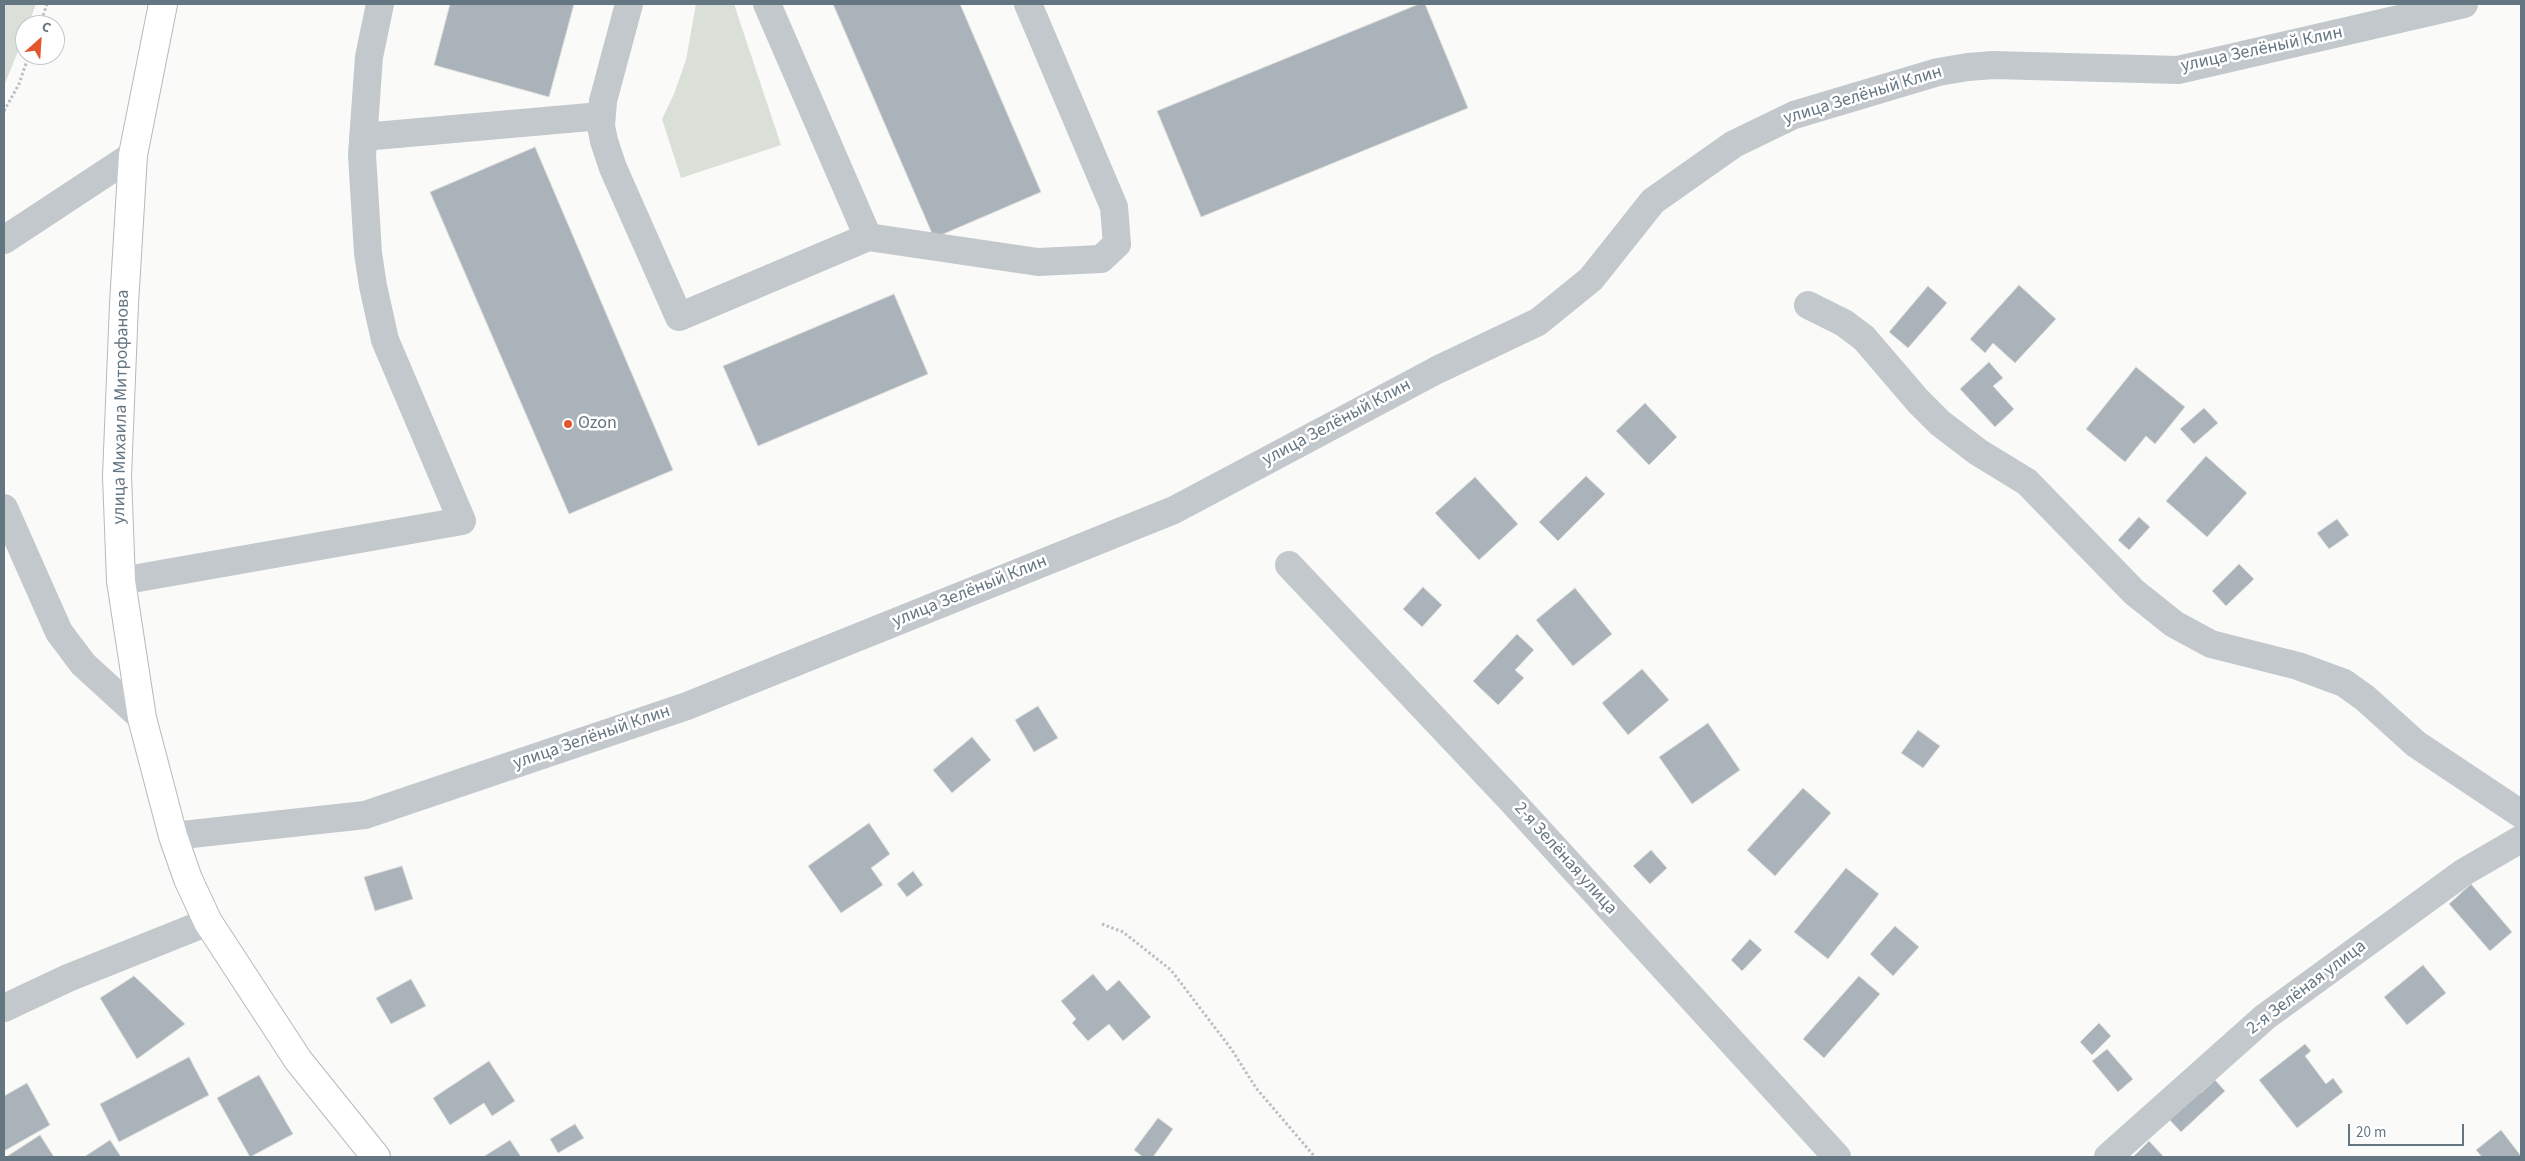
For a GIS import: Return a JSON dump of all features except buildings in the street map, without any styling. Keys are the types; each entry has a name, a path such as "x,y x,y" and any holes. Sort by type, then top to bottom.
{"main road":[{"name":"улица Михаила Митрофанова","path":"147,4 155,42"},
{"name":"улица Михаила Митрофанова","path":"163,4 133,155 124,304 117,476 125,620 142,718 173,836 188,879 208,922 298,1060 376,1157"}],"street":[{"path":"122,581 462,521 384,340 368,253 362,184 363,137 369,57 380,4"},
{"path":"629,4 603,101 601,116 604,141 613,168 679,317 868,237 1038,262 1101,259 1117,244 1114,208 1028,4"},
{"path":"767,4 868,237"},
{"name":"улица Зелёный Клин","path":"173,836 364,815 374,812 687,706 1174,510 1437,370 1538,322 1591,279 1653,201 1734,144 1794,115 1953,69 1993,64 2178,70 2464,4"},
{"path":"363,137 601,116"},
{"path":"4,240 133,155"},
{"path":"1808,306 1844,323 1864,338 1918,401 1940,422 1978,452 2027,482 2134,592 2174,624 2211,644 2298,666 2344,683 2365,698 2422,749 2521,814"},
{"path":"5,515 59,632 83,664 142,718"},
{"name":"2-я Зелёная улица","path":"1289,565 1510,799 1838,1157"},
{"name":"2-я Зелёная улица","path":"2108,1157 2264,1018 2464,872 2521,838"},
{"path":"4,1008 68,978 208,922"}],"path":[{"path":"4,111 19,84 26,65"},
{"path":"1102,924 1123,932 1172,970 1232,1050 1261,1094 1315,1157"}],"shaded area":[{"path":"4,4 36,4 32,15 15,15 15,59 4,86"},
{"path":"696,4 734,4 781,145 681,178 662,119 674,94 686,60"}],"place":[{"name":"Ozon","path":"568,424"}]}
